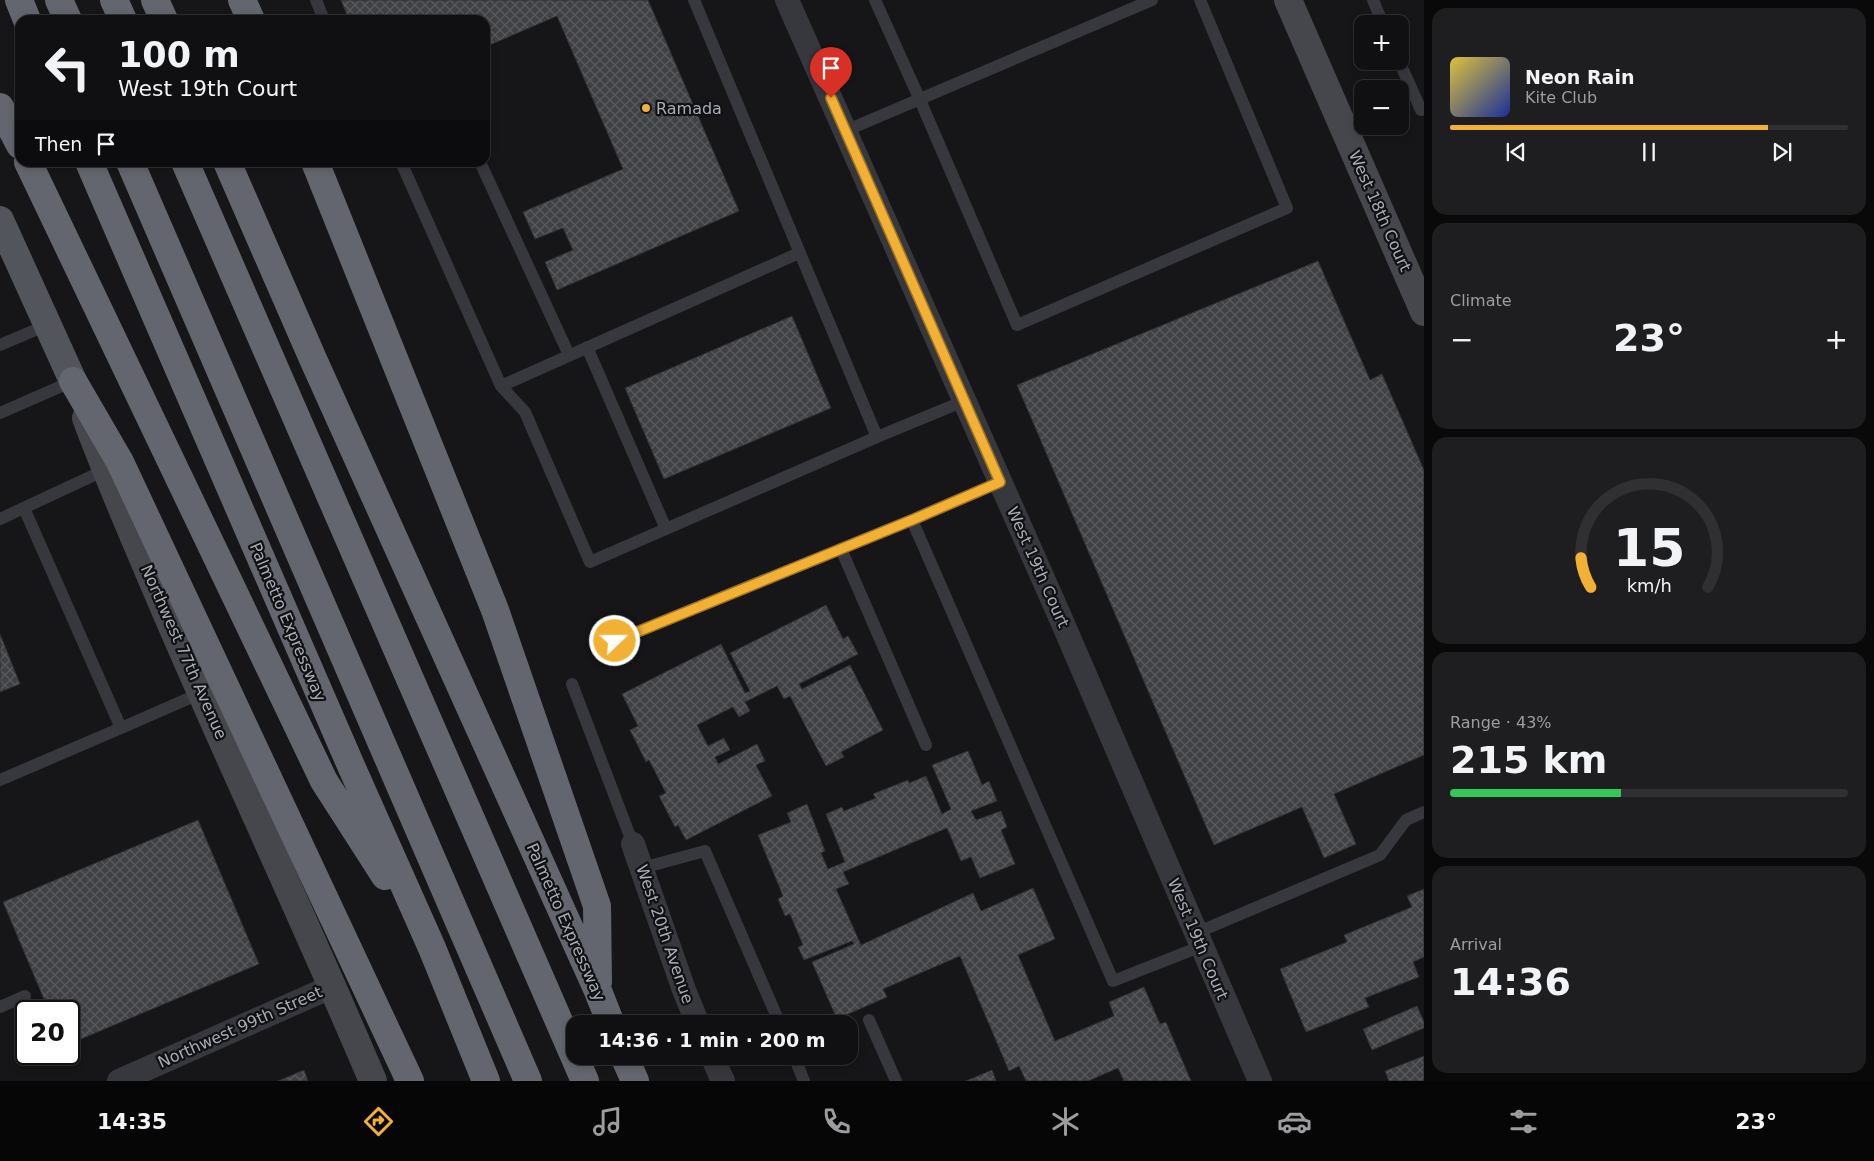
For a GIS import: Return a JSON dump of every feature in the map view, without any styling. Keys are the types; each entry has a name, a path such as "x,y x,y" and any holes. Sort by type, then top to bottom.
{"highway":[{"path":"19,0 26,15"},
{"path":"59,0 66,15"},
{"path":"114,0 121,15"},
{"path":"155,0 162,15"},
{"path":"242,0 249,15"},
{"path":"0,106 15,135"},
{"path":"30,167 324,781 432,948"},
{"name":"Palmetto Expressway","path":"91,167 432,948 486,1081"},
{"path":"132,167 528,1081"},
{"path":"187,167 585,1081"},
{"name":"Palmetto Expressway","path":"228,167 312,359 607,1015"},
{"path":"317,167 495,610 594,896 597,906 598,991"},
{"path":"72,381 120,462 410,1081"}],"main road":[{"name":"Northwest 77th Avenue","path":"0,220 12,256 47,325 72,381"}],"street":[{"name":"West 19th Court","path":"787,0 1000,482 1260,1081"},
{"name":"West 18th Court","path":"1288,0 1424,312"},
{"name":"Northwest 77th Avenue","path":"72,381 105,470 201,693 333,986 373,1081"},
{"name":"West 20th Avenue","path":"633,844 694,1015"},
{"name":"Northwest 99th Street","path":"119,1081 333,986"},
{"path":"716,1065 723,1081"}],"lane":[{"path":"316,0 322,15"},
{"path":"694,0 877,437"},
{"path":"875,0 1017,325 1287,208 1200,0"},
{"path":"845,131 1152,0"},
{"path":"1373,0 1379,15"},
{"path":"1403,70 1421,110"},
{"path":"402,167 501,386 525,412 590,562 964,401"},
{"path":"482,167 569,355"},
{"path":"501,386 799,253"},
{"path":"0,346 47,325"},
{"path":"587,347 666,529"},
{"path":"0,413 72,381"},
{"path":"0,519 105,470"},
{"path":"615,641 912,520 1000,482"},
{"path":"24,508 121,728"},
{"path":"912,520 1113,981 1158,964 1199,940 1380,855 1406,820 1424,812"},
{"path":"841,549 926,745"},
{"path":"572,684 633,844"},
{"path":"0,780 201,693"},
{"path":"642,868 705,851 776,1015"},
{"path":"0,1007 25,996"},
{"path":"869,1020 896,1081"},
{"path":"798,1065 804,1081"}],"building":[{"name":"Ramada","path":"341,0 648,0 739,211 557,290 545,262 573,250 563,228 535,239 523,212 623,169 557,16 490,45 490,15 347,15"},
{"path":"1318,261 1370,380 1382,374 1424,470 1424,755 1334,794 1356,844 1324,858 1302,807 1214,845 1017,385"},
{"path":"792,316 831,408 664,479 625,388"},
{"path":"826,605 843,639 848,636 858,654 799,684 802,689 850,665 883,730 841,752 844,757 826,766 790,696 784,699 777,686 745,702 750,711 739,717 733,707 697,725 708,746 724,738 730,750 715,757 718,764 757,744 765,761 756,765 772,796 686,840 678,825 675,827 659,796 666,793 649,760 646,762 630,730 638,726 622,694 721,644 745,693 750,691 730,653"},
{"path":"0,634 20,684 0,692"},
{"path":"968,751 982,785 989,781 997,801 971,811 976,820 1001,811 1007,827 1001,830 1015,864 980,878 971,857 961,861 947,828 843,872 849,884 836,889 861,945 973,893 981,911 1033,888 1055,939 1018,955 1055,1041 1114,1016 1109,1002 1144,987 1160,1024 1166,1022 1191,1081 1124,1081 1118,1068 1088,1081 1026,1081 1019,1066 1009,1071 960,956 883,989 887,997 846,1015 835,1015 812,962 854,944 852,941 804,960 798,947 803,945 790,914 785,916 778,899 783,896 758,835 791,822 787,813 807,804 825,851 821,853 828,869 845,862 826,814 842,807 844,811 876,798 873,794 908,780 909,783 926,776 942,814 951,809 932,765"},
{"path":"198,820 259,964 80,1039 80,1000 44,1000 3,902"},
{"path":"1424,889 1424,957 1413,962 1419,977 1365,998 1369,1007 1306,1032 1280,969 1347,942 1344,935 1412,907 1407,896"},
{"path":"1417,1006 1424,1022 1424,1028 1372,1050 1363,1029"},
{"path":"1424,1056 1424,1081 1389,1081 1385,1071"},
{"path":"304,1070 308,1081 278,1081"},
{"path":"992,1070 996,1081 966,1081"}],"place":[{"name":"Ramada","path":"646,108"}],"route":[{"path":"615,641 912,520 1000,482 831,98"}]}
